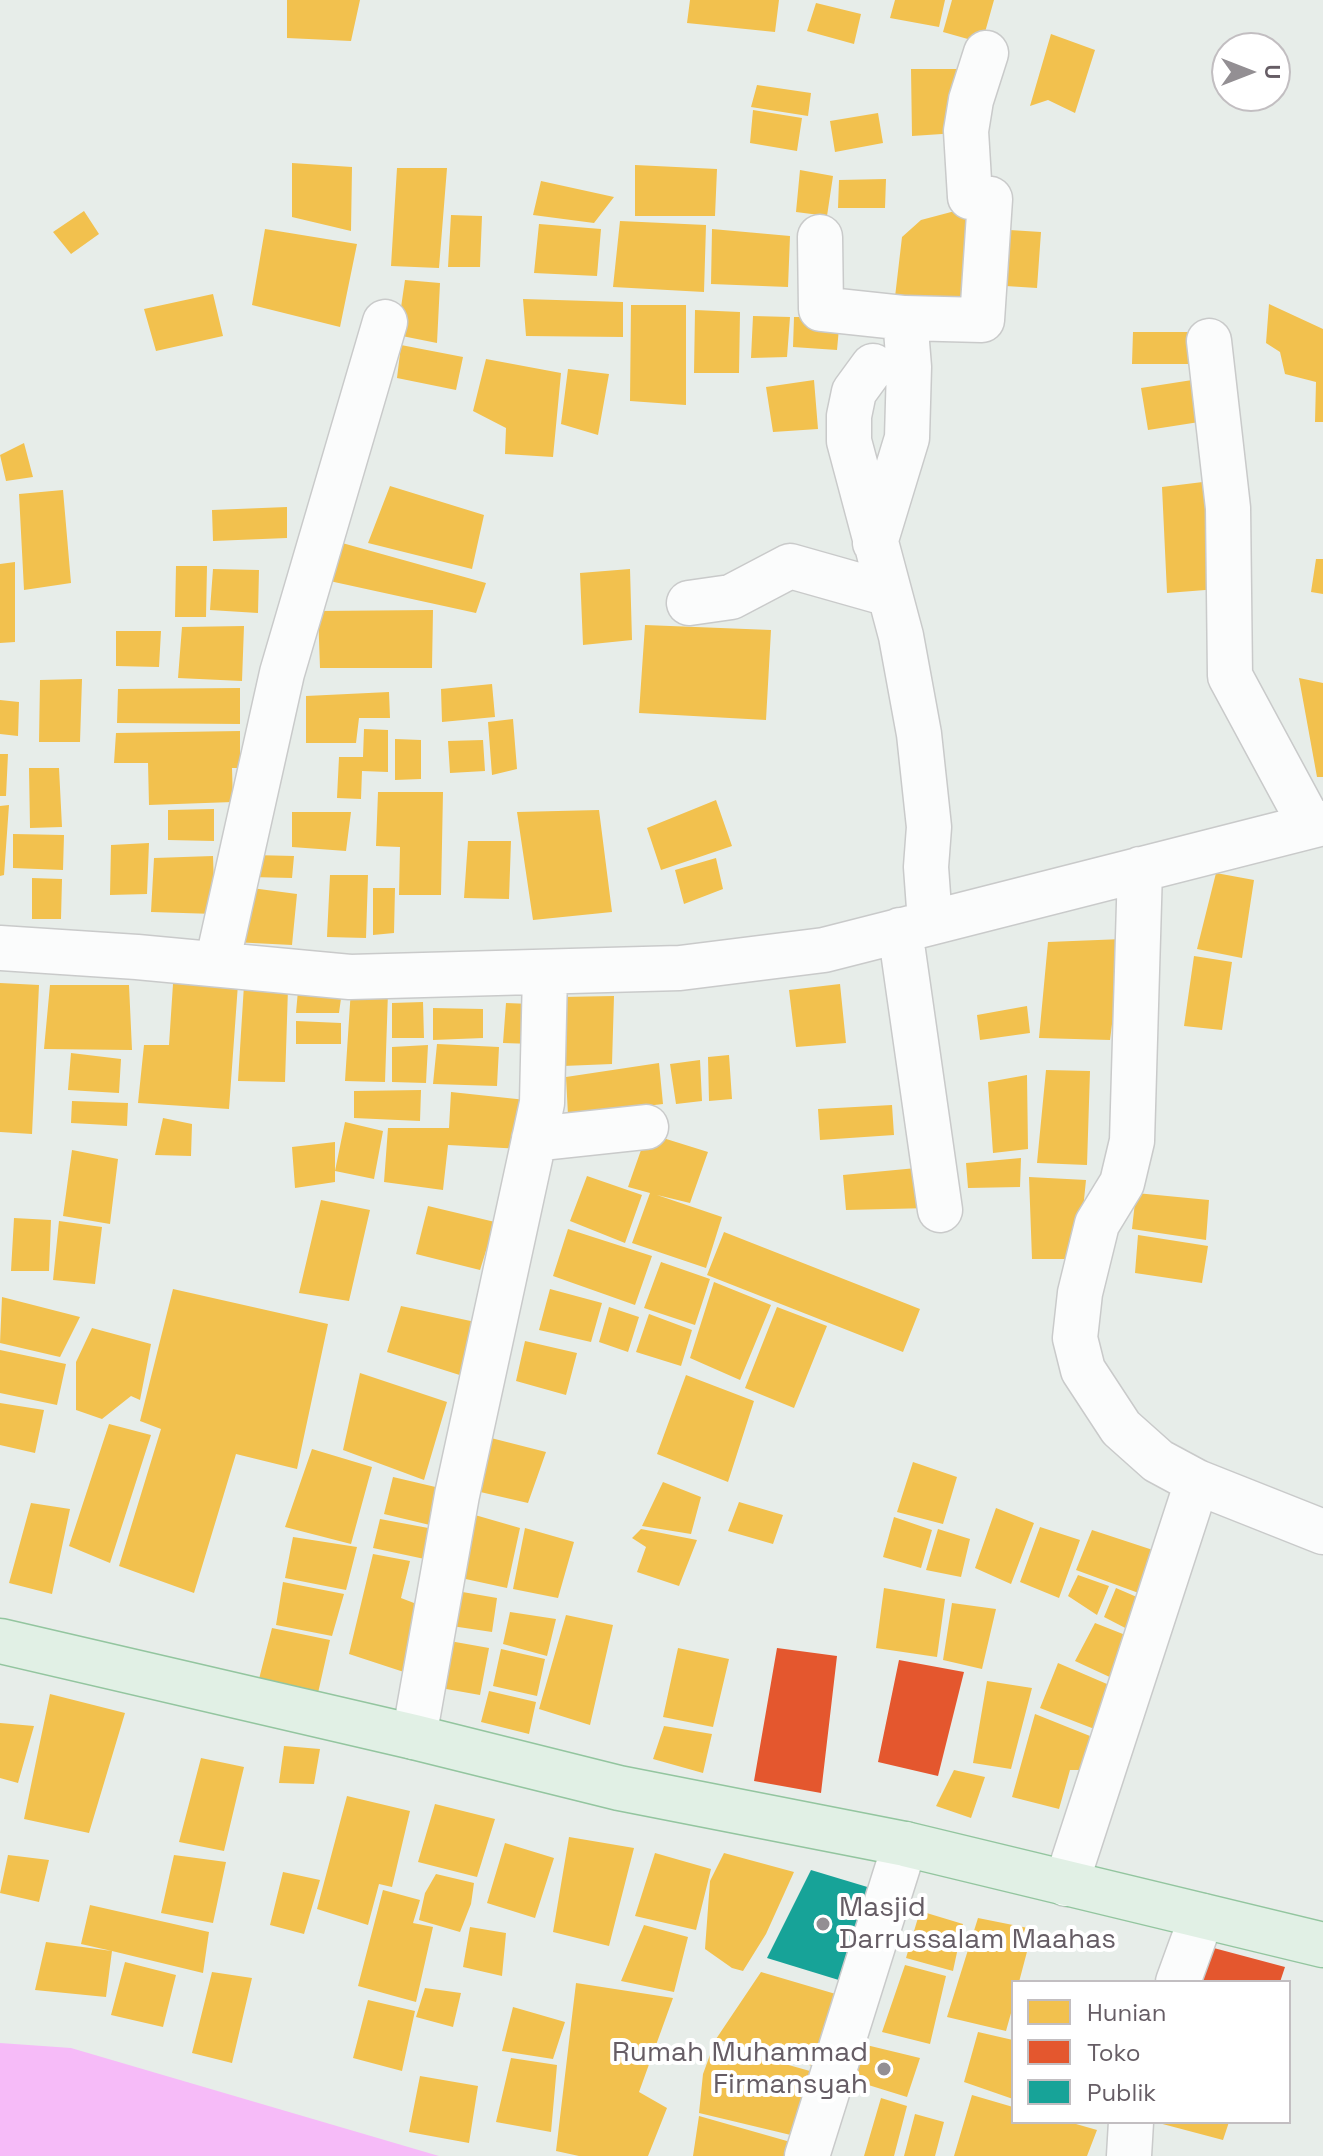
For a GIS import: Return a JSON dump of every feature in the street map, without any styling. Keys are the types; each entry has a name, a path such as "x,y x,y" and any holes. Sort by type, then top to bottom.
{"highway":[{"path":"0,1641 619,1788 905,1844 1323,1945"}],"street":[{"path":"820,237 821,309 905,318 982,320 990,199 970,197 966,131 971,100 986,53"},
{"path":"875,543 907,438 909,367 905,318"},
{"path":"0,948 350,977 680,968 824,950 1317,825 1230,676 1228,508 1209,341"},
{"path":"217,964 282,673 380,342"},
{"path":"873,366 854,392 849,416 849,441 901,636 919,734 929,827 926,867 915,926 940,1210"},
{"path":"689,603 731,597 790,566 889,594"},
{"path":"1140,869 1132,1141 1122,1183 1097,1224 1080,1293 1075,1338 1083,1370 1121,1428 1158,1461 1197,1482 1323,1532"},
{"path":"414,1737 457,1495 542,1103 545,973"},
{"path":"534,1139 646,1127"},
{"path":"1066,1884 1197,1482"},
{"path":"807,2156 905,1844"},
{"path":"1179,1980 1202,1916"},
{"path":"1129,2156 1131,2124"}],"shaded area":[{"path":"0,2043 71,2048 439,2156 0,2156"}],"building: Hunian":[{"path":"287,0 360,0 351,41 287,38"},
{"path":"690,0 779,0 775,32 687,23"},
{"path":"895,0 945,0 939,27 890,18"},
{"path":"952,0 994,0 982,43 943,32"},
{"path":"816,3 861,14 854,44 807,31"},
{"path":"1051,34 1095,50 1075,113 1048,100 1030,106"},
{"path":"911,69 958,69 957,133 912,136"},
{"path":"757,85 811,93 808,116 751,107"},
{"path":"753,110 802,118 797,151 750,143"},
{"path":"878,113 883,143 835,152 830,121"},
{"path":"292,163 352,167 351,231 292,217"},
{"path":"635,165 717,169 715,216 635,216"},
{"path":"397,168 447,168 439,268 391,266"},
{"path":"800,170 833,176 827,216 796,212"},
{"path":"886,179 885,208 838,208 839,180"},
{"path":"541,181 614,197 594,223 533,215"},
{"path":"970,207 964,300 895,297 902,237 921,220"},
{"path":"84,211 99,234 71,254 53,232"},
{"path":"451,215 482,216 480,267 448,267"},
{"path":"620,221 706,225 704,292 613,287"},
{"path":"539,224 601,229 597,276 534,273"},
{"path":"265,229 357,244 340,327 252,305"},
{"path":"712,229 790,236 788,287 711,284"},
{"path":"994,229 1041,232 1037,288 990,285"},
{"path":"405,280 440,283 437,343 397,335"},
{"path":"213,294 223,336 156,351 144,309"},
{"path":"523,299 623,302 623,337 526,336"},
{"path":"1269,304 1323,329 1323,422 1315,422 1316,382 1285,374 1280,352 1266,343"},
{"path":"631,305 686,305 686,405 630,401"},
{"path":"695,310 740,312 739,373 694,373"},
{"path":"753,316 790,317 787,357 751,358"},
{"path":"794,317 840,317 837,350 793,347"},
{"path":"1133,332 1190,332 1189,364 1132,364"},
{"path":"401,345 463,357 456,390 397,378"},
{"path":"486,359 561,373 553,457 505,454 506,428 473,411"},
{"path":"568,369 609,374 598,435 561,424"},
{"path":"1205,378 1212,420 1148,430 1141,388"},
{"path":"814,380 818,429 773,432 766,387"},
{"path":"24,443 33,477 6,481 0,455"},
{"path":"1211,481 1218,589 1167,593 1162,487"},
{"path":"390,486 484,515 472,569 368,543"},
{"path":"63,490 71,583 24,590 19,494"},
{"path":"287,507 287,538 213,541 212,510"},
{"path":"335,541 486,583 476,613 325,580"},
{"path":"1316,559 1323,559 1323,594 1311,592"},
{"path":"15,562 15,642 0,643 0,564"},
{"path":"176,566 207,566 206,617 175,617"},
{"path":"213,569 259,570 258,613 210,610"},
{"path":"630,569 632,640 583,645 580,573"},
{"path":"433,610 432,668 320,668 318,611"},
{"path":"645,625 771,630 766,720 639,713"},
{"path":"244,626 242,681 178,678 182,627"},
{"path":"116,631 161,631 159,667 116,666"},
{"path":"1299,678 1323,683 1323,777 1317,777"},
{"path":"82,679 80,742 39,742 40,680"},
{"path":"492,684 495,717 442,722 441,689"},
{"path":"240,688 240,724 117,723 118,689"},
{"path":"389,692 390,718 359,718 356,743 306,743 306,696"},
{"path":"0,700 19,702 18,736 0,734"},
{"path":"513,719 517,769 492,775 488,722"},
{"path":"364,729 388,730 388,772 362,771 361,799 337,798 339,757 363,757"},
{"path":"240,731 240,768 232,768 233,802 149,805 148,763 114,763 116,733"},
{"path":"395,739 421,740 421,779 395,780"},
{"path":"483,740 485,771 450,773 448,741"},
{"path":"0,754 8,754 6,796 0,796"},
{"path":"29,768 59,768 62,827 30,828"},
{"path":"378,792 443,792 441,895 399,895 400,847 376,846"},
{"path":"716,800 732,846 661,870 647,828"},
{"path":"9,805 4,875 0,876 0,806"},
{"path":"214,809 214,841 168,840 168,810"},
{"path":"599,810 612,912 533,920 517,812"},
{"path":"292,812 351,812 346,851 292,847"},
{"path":"13,834 64,835 63,870 13,868"},
{"path":"468,841 511,841 509,899 464,898"},
{"path":"149,843 147,894 110,895 111,845"},
{"path":"253,855 294,856 292,878 251,877"},
{"path":"213,856 215,914 151,912 154,858"},
{"path":"716,858 723,889 684,904 675,870"},
{"path":"1216,873 1254,880 1242,958 1197,949"},
{"path":"330,875 368,875 366,938 327,937"},
{"path":"32,878 62,879 61,919 32,919"},
{"path":"244,887 297,894 292,945 233,942"},
{"path":"373,888 395,888 394,933 373,935"},
{"path":"1123,939 1110,1040 1039,1038 1048,942"},
{"path":"1194,956 1232,962 1222,1030 1184,1026"},
{"path":"299,979 343,984 339,1013 296,1013"},
{"path":"0,983 39,985 32,1134 0,1132"},
{"path":"173,984 238,984 229,1109 138,1103 144,1045 169,1045"},
{"path":"840,984 846,1043 796,1047 789,990"},
{"path":"50,985 129,985 132,1050 44,1049"},
{"path":"244,985 288,988 285,1082 238,1081"},
{"path":"351,989 388,992 385,1082 345,1081"},
{"path":"614,996 612,1064 563,1066 562,997"},
{"path":"423,1002 424,1038 392,1038 392,1003"},
{"path":"506,1003 531,1004 533,1044 503,1043"},
{"path":"1027,1006 1030,1033 980,1040 977,1015"},
{"path":"433,1008 483,1009 483,1038 433,1040"},
{"path":"296,1021 341,1023 341,1044 296,1044"},
{"path":"437,1044 499,1047 497,1086 433,1084"},
{"path":"428,1045 426,1083 392,1082 392,1047"},
{"path":"71,1053 121,1059 119,1093 68,1090"},
{"path":"729,1055 732,1099 709,1101 708,1057"},
{"path":"700,1060 702,1101 676,1104 670,1064"},
{"path":"659,1063 663,1104 568,1115 566,1077"},
{"path":"1046,1070 1090,1071 1087,1165 1037,1163"},
{"path":"1027,1075 1028,1149 993,1153 988,1082"},
{"path":"421,1090 420,1121 354,1118 354,1091"},
{"path":"451,1092 526,1100 522,1149 448,1145 443,1190 384,1182 388,1128 449,1128"},
{"path":"72,1101 128,1103 127,1126 71,1123"},
{"path":"892,1105 894,1135 820,1140 818,1109"},
{"path":"163,1118 192,1124 191,1156 155,1155"},
{"path":"345,1122 383,1131 374,1179 335,1171"},
{"path":"647,1133 708,1152 690,1203 657,1195 722,1217 706,1268 632,1243 650,1193 628,1187"},
{"path":"335,1142 335,1182 295,1188 292,1147"},
{"path":"72,1150 118,1159 110,1224 63,1216"},
{"path":"1021,1158 1020,1187 968,1188 966,1163"},
{"path":"927,1167 931,1208 846,1210 843,1175"},
{"path":"587,1176 642,1195 625,1243 570,1221"},
{"path":"1029,1177 1086,1180 1078,1259 1032,1259"},
{"path":"1136,1193 1209,1200 1206,1240 1132,1229"},
{"path":"321,1200 370,1210 349,1301 299,1293"},
{"path":"428,1206 495,1222 480,1270 416,1254"},
{"path":"14,1218 51,1220 49,1271 11,1271"},
{"path":"59,1221 102,1227 95,1284 53,1280"},
{"path":"568,1229 652,1256 635,1305 553,1276"},
{"path":"724,1232 920,1309 903,1352 707,1275"},
{"path":"1138,1235 1208,1246 1202,1283 1135,1273"},
{"path":"661,1262 710,1279 695,1325 644,1308"},
{"path":"714,1282 771,1305 740,1380 690,1358"},
{"path":"173,1289 328,1324 297,1469 236,1454 194,1593 119,1566 161,1429 140,1421"},
{"path":"550,1289 602,1303 591,1342 539,1330"},
{"path":"2,1297 80,1317 60,1357 0,1343"},
{"path":"401,1306 480,1323 466,1377 387,1352"},
{"path":"609,1307 639,1317 628,1352 599,1342"},
{"path":"777,1307 827,1326 794,1408 745,1388"},
{"path":"649,1314 692,1330 681,1366 636,1352"},
{"path":"92,1328 151,1344 140,1400 131,1396 102,1419 76,1410 76,1362"},
{"path":"525,1341 577,1353 566,1395 516,1381"},
{"path":"0,1350 66,1364 57,1405 0,1393"},
{"path":"360,1373 447,1402 424,1480 343,1450"},
{"path":"686,1375 754,1401 728,1482 657,1454"},
{"path":"0,1403 44,1410 35,1453 0,1445"},
{"path":"109,1424 151,1435 110,1563 69,1546"},
{"path":"491,1438 546,1452 528,1503 476,1491"},
{"path":"312,1449 372,1467 351,1544 285,1527"},
{"path":"913,1462 957,1477 943,1524 897,1512"},
{"path":"393,1477 444,1489 434,1526 384,1514"},
{"path":"663,1482 701,1497 691,1534 642,1526"},
{"path":"739,1502 783,1515 773,1544 728,1531"},
{"path":"31,1503 70,1509 52,1594 9,1583"},
{"path":"996,1508 1034,1523 1011,1584 975,1568"},
{"path":"475,1515 520,1528 507,1588 461,1578"},
{"path":"894,1517 932,1530 921,1568 883,1557"},
{"path":"380,1519 439,1530 434,1561 373,1548"},
{"path":"1040,1527 1080,1540 1059,1598 1020,1582"},
{"path":"525,1528 574,1542 558,1598 513,1589"},
{"path":"641,1529 697,1540 679,1586 637,1572 646,1547 632,1538"},
{"path":"938,1529 970,1539 961,1577 926,1570"},
{"path":"1092,1530 1162,1553 1144,1595 1076,1570"},
{"path":"293,1537 357,1547 346,1590 285,1578"},
{"path":"373,1554 410,1561 401,1598 427,1608 413,1675 349,1654"},
{"path":"1078,1575 1109,1586 1097,1615 1068,1596"},
{"path":"283,1582 344,1594 332,1636 276,1625"},
{"path":"884,1588 945,1599 937,1657 876,1648"},
{"path":"1116,1588 1146,1601 1135,1633 1104,1617"},
{"path":"451,1590 497,1598 492,1632 445,1625"},
{"path":"952,1603 996,1609 982,1669 943,1660"},
{"path":"510,1612 556,1619 547,1656 503,1644"},
{"path":"566,1615 613,1625 590,1725 539,1709"},
{"path":"1095,1623 1133,1638 1114,1679 1075,1661"},
{"path":"272,1628 330,1640 318,1693 259,1679"},
{"path":"444,1640 489,1648 480,1695 435,1687"},
{"path":"678,1648 729,1659 713,1727 663,1717"},
{"path":"501,1649 545,1659 537,1696 493,1686"},
{"path":"1058,1663 1114,1687 1097,1730 1040,1708"},
{"path":"987,1681 1032,1688 1011,1769 973,1763"},
{"path":"489,1691 536,1702 529,1734 481,1722"},
{"path":"50,1694 125,1713 89,1833 24,1819"},
{"path":"1035,1714 1090,1736 1081,1770 1070,1770 1059,1809 1012,1797"},
{"path":"0,1723 34,1726 18,1783 0,1778"},
{"path":"664,1726 712,1734 703,1773 653,1759"},
{"path":"284,1746 320,1749 314,1784 279,1783"},
{"path":"201,1758 244,1767 224,1851 179,1842"},
{"path":"954,1770 985,1777 971,1818 936,1806"},
{"path":"347,1796 410,1811 392,1887 379,1884 368,1925 317,1909"},
{"path":"435,1804 495,1819 477,1877 418,1862"},
{"path":"569,1837 634,1848 609,1946 553,1932"},
{"path":"505,1843 554,1858 535,1918 487,1903"},
{"path":"655,1853 711,1869 696,1930 635,1916"},
{"path":"724,1853 794,1872 766,1934 743,1971 732,1968 705,1949 710,1881"},
{"path":"8,1855 49,1860 39,1902 0,1893"},
{"path":"174,1855 226,1862 213,1923 161,1913"},
{"path":"283,1872 320,1880 304,1934 270,1925"},
{"path":"436,1874 474,1883 471,1904 460,1932 419,1920 425,1893"},
{"path":"383,1890 420,1900 413,1923 433,1927 416,2002 358,1986"},
{"path":"90,1905 209,1932 203,1973 81,1944"},
{"path":"920,1911 963,1924 953,1971 906,1958"},
{"path":"978,1918 1033,1929 1020,1980 1011,1980 1011,2013 1006,2031 947,2017"},
{"path":"644,1925 688,1937 674,1992 621,1981"},
{"path":"470,1927 506,1933 502,1976 463,1967"},
{"path":"46,1942 112,1951 106,1997 35,1990"},
{"path":"125,1962 176,1975 163,2027 111,2015"},
{"path":"905,1965 946,1976 930,2044 882,2032"},
{"path":"212,1972 252,1978 232,2063 192,2053"},
{"path":"761,1972 839,1995 816,2067 716,2039"},
{"path":"576,1983 673,1998 639,2092 667,2108 648,2156 579,2156 556,2151"},
{"path":"425,1988 461,1993 453,2027 416,2017"},
{"path":"368,2000 415,2011 402,2071 353,2058"},
{"path":"513,2007 565,2022 553,2059 502,2051"},
{"path":"978,2032 1011,2040 1011,2098 964,2082"},
{"name":"Rumah Muhammad Firmansyah","path":"858,2043 920,2058 907,2097 849,2079"},
{"path":"714,2044 817,2073 795,2136 699,2113 703,2074"},
{"path":"511,2058 557,2065 551,2132 496,2122"},
{"path":"420,2076 478,2086 469,2143 409,2132"},
{"path":"972,2095 1011,2106 1011,2124 1076,2124 1097,2130 1087,2156 954,2156"},
{"path":"881,2098 907,2106 894,2156 864,2156"},
{"path":"915,2114 944,2122 935,2156 904,2156"},
{"path":"699,2116 794,2143 790,2156 693,2156"},
{"path":"1163,2124 1228,2124 1223,2140"}],"building: Toko":[{"path":"777,1648 837,1656 821,1793 754,1781"},
{"path":"899,1660 964,1672 938,1776 878,1762"},
{"path":"1210,1947 1285,1967 1281,1980 1197,1980"}],"building: Publik":[{"name":"Masjid Darrussalam Maahas","path":"811,1870 874,1889 842,1981 767,1958"}],"place":[{"name":"Masjid Darrussalam Maahas","path":"823,1924"},
{"name":"Rumah Muhammad Firmansyah","path":"884,2069"}]}
